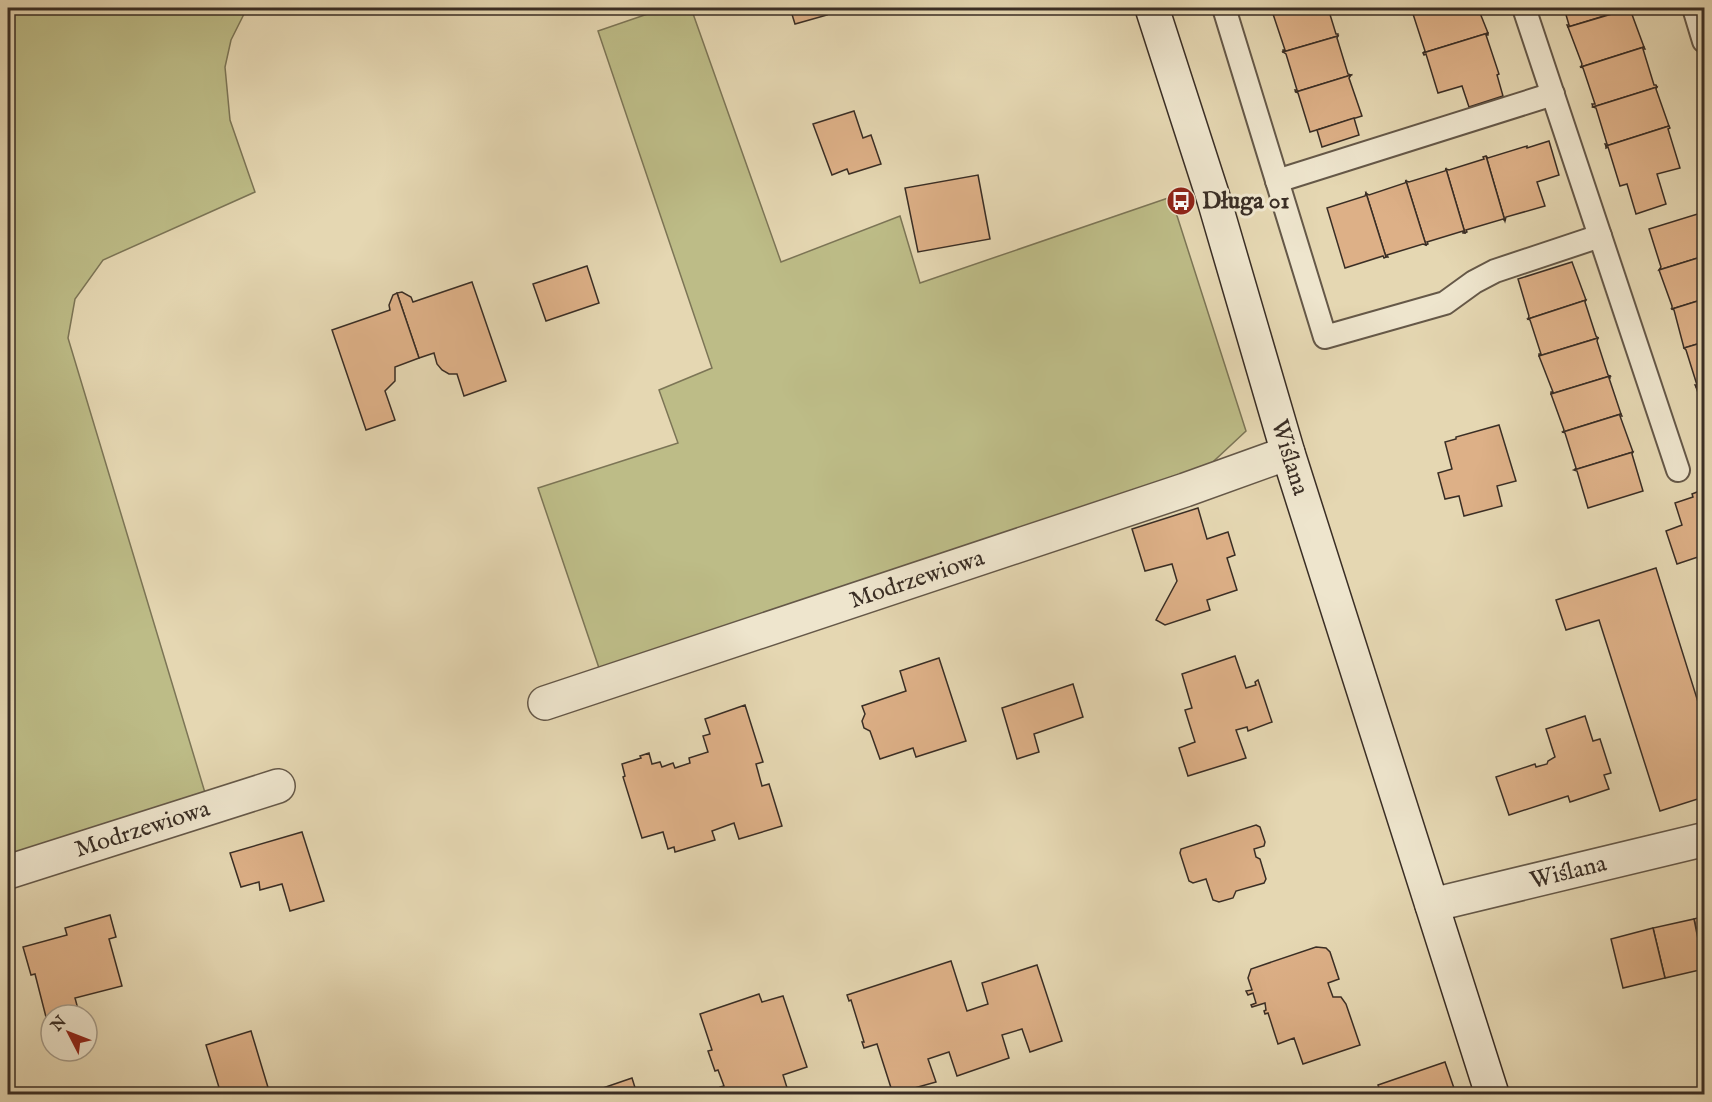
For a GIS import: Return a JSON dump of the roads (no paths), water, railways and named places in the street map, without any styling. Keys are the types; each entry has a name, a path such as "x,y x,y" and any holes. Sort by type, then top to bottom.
{"street":[{"name":"Wiślana","path":"1152,8 1214,200 1288,453 1492,1095"},
{"name":"Modrzewiowa","path":"545,703 1185,490 1288,453"},
{"name":"Modrzewiowa","path":"8,872 278,786"},
{"name":"Wiślana","path":"1432,905 1702,840 1704,842"}],"lane":[{"path":"1224,8 1324,337 1445,303 1486,275 1600,236"},
{"path":"1524,8 1678,470"},
{"path":"1694,8 1704,41"},
{"path":"1277,182 1553,94"}],"place":[{"name":"Długa 01","path":"1181,201"}]}
